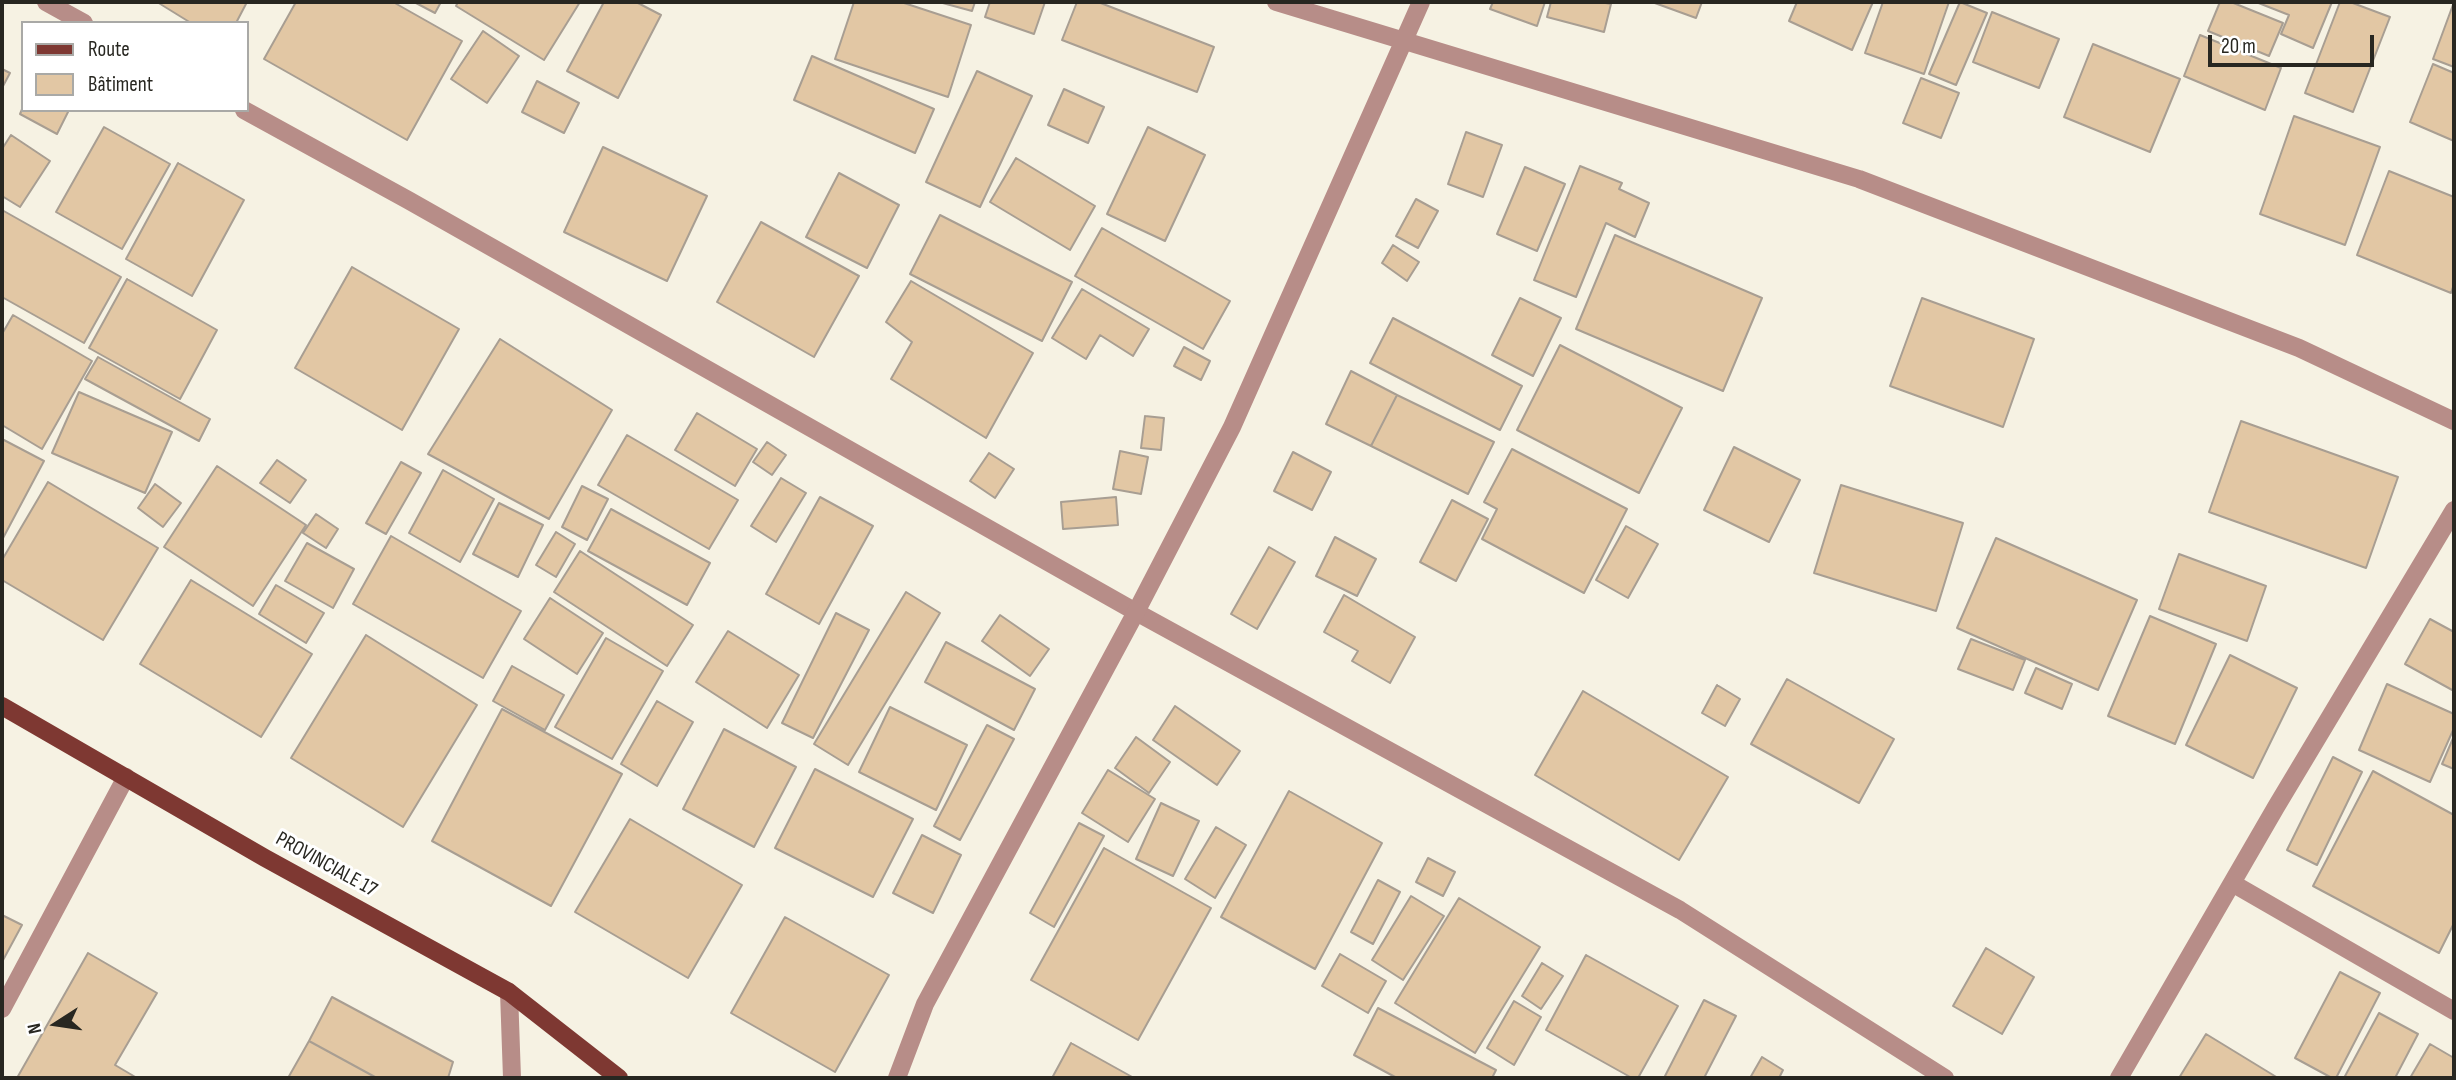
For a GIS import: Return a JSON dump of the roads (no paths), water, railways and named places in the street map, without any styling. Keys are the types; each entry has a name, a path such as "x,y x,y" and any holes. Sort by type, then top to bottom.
{"main road":[{"name":"PROVINCIALE 17","path":"2,706 265,858 509,992 619,1078"}],"street":[{"path":"46,2 80,21"},
{"path":"1276,2 1859,179 2299,348 2454,422"},
{"path":"897,1078 925,1004 1136,612 1232,427 1421,2"},
{"path":"248,112 1136,612 1680,910 1945,1078"},
{"path":"2119,1078 2454,510"},
{"path":"2,1009 126,777"},
{"path":"2232,883 2454,1011"},
{"path":"509,992 512,1078"}]}
